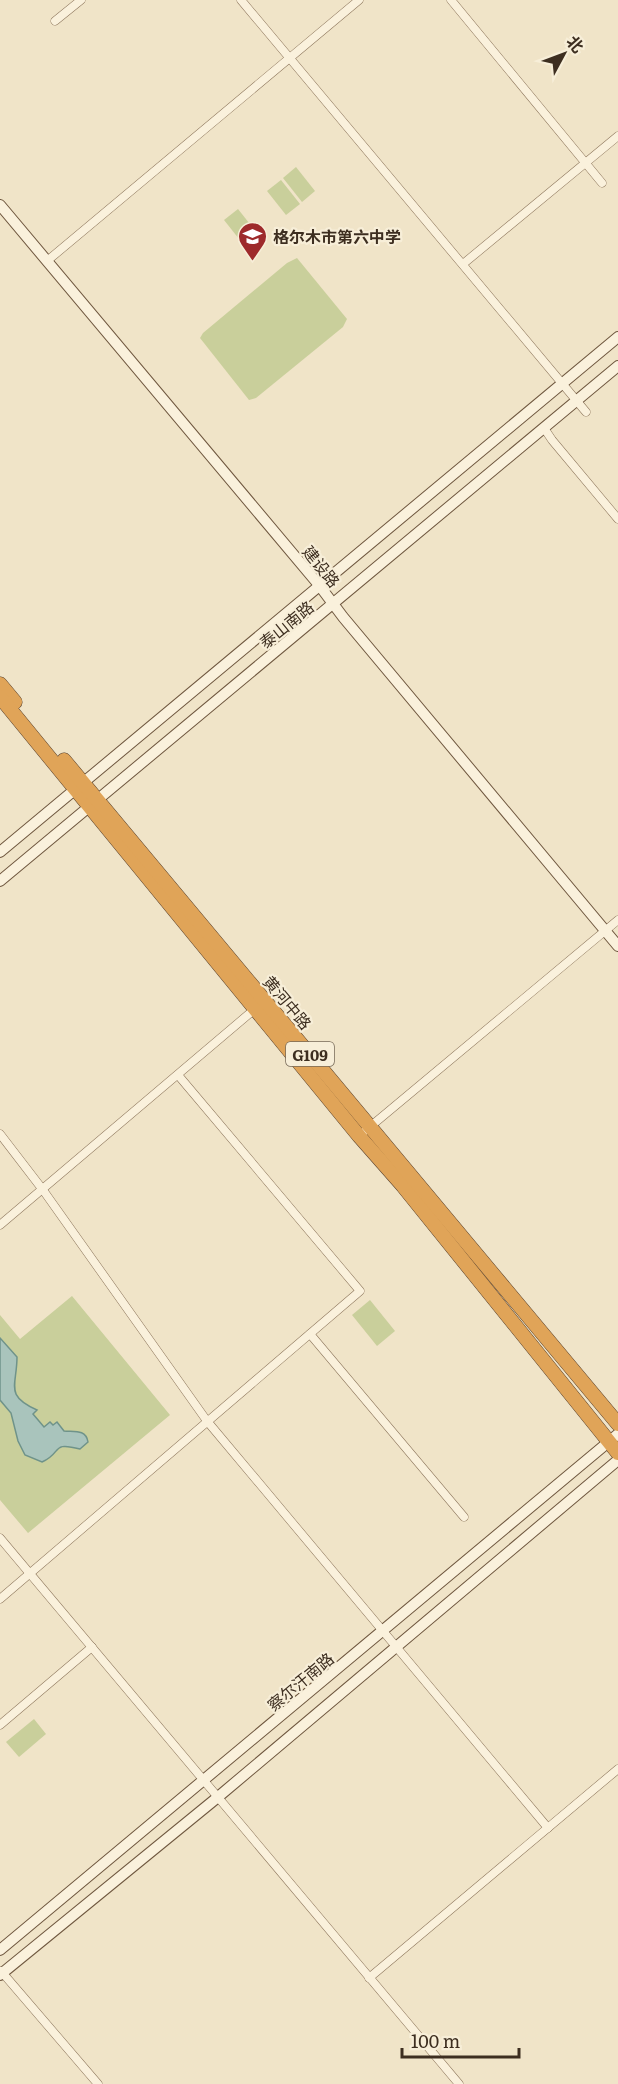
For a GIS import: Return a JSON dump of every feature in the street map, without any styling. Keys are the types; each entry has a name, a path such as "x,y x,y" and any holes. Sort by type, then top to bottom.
{"highway":[{"name":"黄河中路","path":"0,684 93,802 370,1126 618,1424"},
{"name":"黄河中路","path":"0,697 79,785"},
{"name":"黄河中路","path":"93,802 359,1136 613,1438"},
{"name":"G109","path":"613,1438 618,1453"}],"street":[{"path":"55,21 81,0"},
{"path":"241,0 586,412"},
{"path":"47,261 359,0"},
{"path":"451,0 602,183"},
{"path":"463,264 618,136"},
{"name":"建设路","path":"0,206 319,585 618,946"},
{"name":"泰山南路","path":"0,852 618,337"},
{"name":"泰山南路","path":"0,881 618,366"},
{"path":"544,428 618,519"},
{"path":"359,1136 618,920"},
{"path":"0,1225 256,1008"},
{"path":"0,1599 207,1420 360,1292 178,1075"},
{"path":"0,1134 43,1190 207,1420 548,1828"},
{"path":"310,1334 464,1517"},
{"name":"察尔汗南路","path":"0,1950 613,1438"},
{"path":"98,2084 1,1972 218,1797 618,1460"},
{"path":"564,1480 575,1494"},
{"path":"0,1538 459,2084"},
{"path":"0,1725 92,1647"},
{"path":"369,1978 618,1769"}],"green space":[{"path":"296,167 315,191 302,202 283,178"},
{"path":"281,180 300,204 286,215 267,191"},
{"path":"238,209 257,233 243,244 224,220"},
{"path":"297,258 347,319 343,327 256,398 249,400 200,338 203,333 287,263"},
{"path":"72,1296 170,1415 28,1533 0,1500 0,1315 20,1339"},
{"path":"370,1300 395,1331 377,1346 352,1315"},
{"path":"34,1719 46,1734 19,1757 6,1742"}],"water":[{"path":"0,1338 17,1357 16,1394 27,1405 37,1410 33,1414 44,1427 50,1422 53,1425 57,1422 64,1431 79,1432 85,1435 88,1442 80,1449 60,1447 42,1462 25,1455 18,1441 11,1413 0,1400"}],"place":[{"name":"格尔木市第六中学","path":"252,262"}]}
